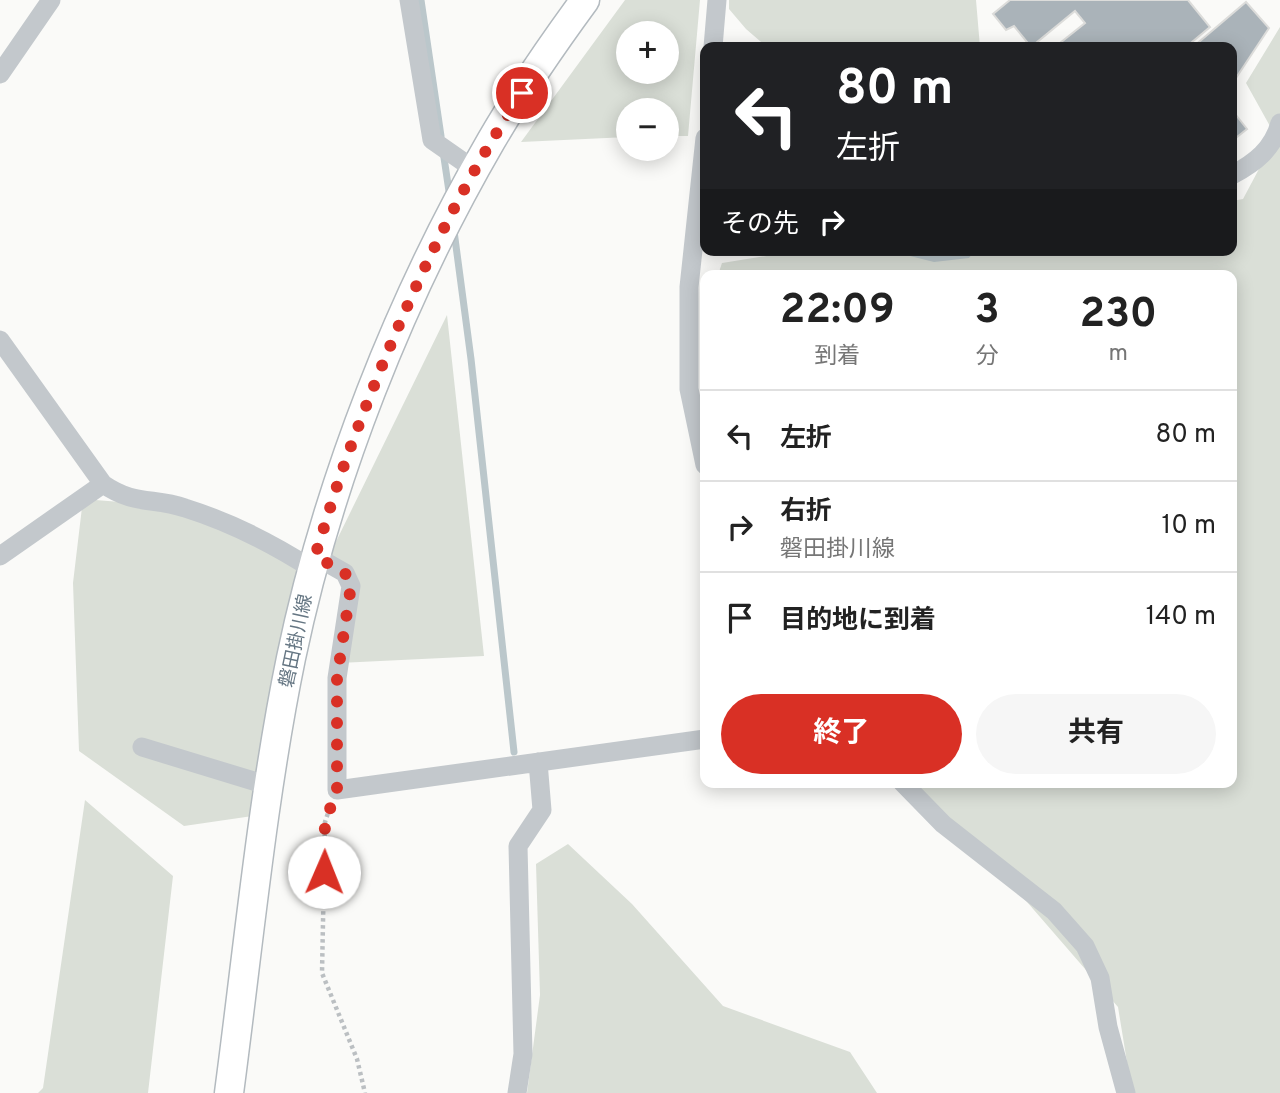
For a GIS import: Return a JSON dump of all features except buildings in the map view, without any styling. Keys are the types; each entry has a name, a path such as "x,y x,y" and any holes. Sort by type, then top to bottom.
{"main road":[{"name":"磐田掛川線","path":"229,1093 270,786 291,659 314,563 347,456 390,347 437,243 475,170 491,140 585,0"}],"street":[{"path":"0,74 51,0"},
{"path":"409,0 432,140 475,170"},
{"path":"713,42 717,0"},
{"path":"1237,172 1255,163 1276,137 1280,123"},
{"path":"700,185 689,287 689,389 700,441"},
{"path":"0,340 103,484 117,494 134,500 183,507 314,563 345,573 351,586 337,678 337,790 700,740"},
{"path":"0,556 103,484"},
{"path":"142,747 270,786"},
{"path":"517,1093 523,1054 519,846 542,810 538,762"},
{"path":"908,788 943,824 1054,911 1085,946 1100,978 1108,1027 1126,1093"}],"path":[{"path":"337,790 325,822 322,972 357,1059 365,1093"}],"shaded area":[{"path":"625,0 700,0 688,136 679,136 679,98 616,98 616,138 521,142"},
{"path":"729,0 976,0 980,42 761,42 729,9"},
{"path":"1280,27 1280,1093 1132,1093 1118,1007 995,865 916,788 1237,788 1237,270 720,270 722,263 766,256 1237,256 1237,200 1243,199 1276,137 1246,83"},
{"path":"910,256 970,256 969,258 934,262"},
{"path":"447,315 484,656 339,663 351,586 326,562"},
{"path":"83,499 183,507 312,569 266,814 184,826 79,751 73,583"},
{"path":"85,800 173,876 148,1093 38,1093 43,1088"},
{"path":"568,844 632,904 723,1006 850,1052 877,1093 527,1093 540,995 536,864"}],"waterway":[{"path":"421,0 441,136"},
{"path":"443,151 450,198"},
{"path":"454,231 471,359 514,752"}],"route":[{"path":"324,872 325,822 337,790 337,678 351,586 345,573 315,556 347,456 399,326 437,243 491,140 522,93"}]}
